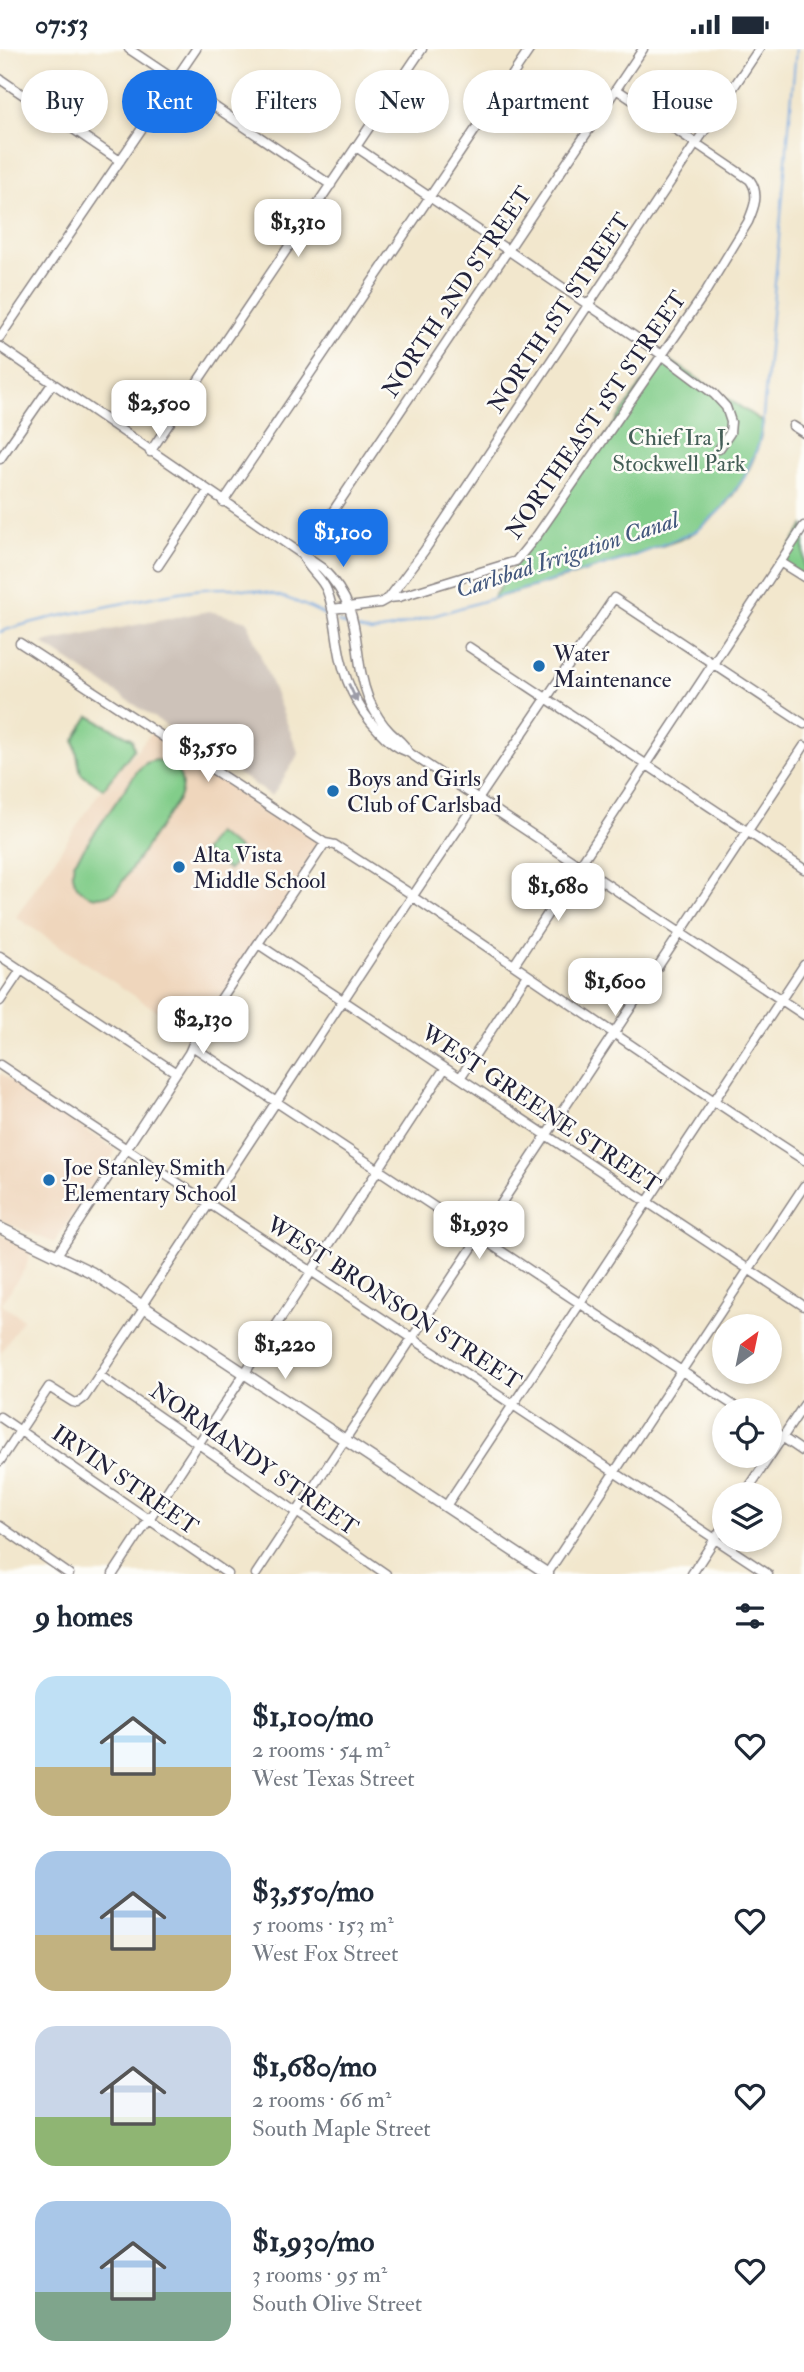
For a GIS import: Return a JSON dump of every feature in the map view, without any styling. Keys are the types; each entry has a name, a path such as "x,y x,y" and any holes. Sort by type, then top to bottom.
{"main road":[{"path":"0,1228 91,1272 547,1574"}],"street":[{"path":"129,49 160,70"},
{"path":"182,70 196,49"},
{"path":"150,451 422,49"},
{"path":"223,502 530,49"},
{"name":"NORTH 2ND STREET","path":"303,556 643,49"},
{"name":"NORTH 1ST STREET","path":"389,598 425,551 760,49"},
{"path":"0,79 120,161"},
{"name":"NORTHEAST 1ST STREET","path":"332,609 351,610 380,603 389,598 495,569 518,559 662,355 748,222 756,202 755,188 750,180 616,89"},
{"path":"217,108 331,185"},
{"path":"0,337 139,133"},
{"path":"356,147 662,355 714,394 726,407 731,427 719,449"},
{"path":"0,347 327,573 351,610 363,680 370,703 383,723 404,743 408,751"},
{"path":"0,459 52,384"},
{"path":"793,426 804,433"},
{"path":"158,566 208,491"},
{"path":"514,965 804,526"},
{"path":"303,556 326,587 342,664 356,701 384,737 804,1015"},
{"path":"780,562 804,577"},
{"path":"0,1461 49,1387 77,1403 84,1398 343,1000 614,598 804,724"},
{"path":"20,643 325,843 335,845 614,1035 804,1160"},
{"path":"469,647 804,869"},
{"path":"256,1574 804,746"},
{"path":"57,1255 325,843"},
{"name":"WEST GREENE STREET","path":"258,944 804,1306"},
{"path":"0,956 176,1072"},
{"path":"446,1506 804,965"},
{"path":"0,1001 21,970"},
{"path":"460,1078 527,975"},
{"path":"192,1046 722,1398"},
{"name":"WEST BRONSON STREET","path":"0,1065 712,1537"},
{"path":"113,1574 445,1068"},
{"path":"547,1574 804,1186"},
{"name":"NORMANDY STREET","path":"99,1375 386,1574"},
{"path":"753,1482 804,1405"},
{"name":"IRVIN STREET","path":"0,1417 228,1574"},
{"path":"783,1437 804,1452"},
{"path":"0,1527 69,1574"},
{"path":"692,1574 712,1544"},
{"name":"WEST BRONSON STREET","path":"735,1552 768,1574"}],"shaded area":[{"path":"209,611 247,621 299,754 272,796 42,643"},
{"name":"Alta Vista Middle School","path":"153,731 325,843 196,1037 16,917 99,793"},
{"name":"Joe Stanley Smith Elementary School","path":"0,1073 115,1149 54,1243 0,1220"},
{"path":"0,1234 31,1249 26,1267 1,1304 23,1319 0,1354"}],"green space":[{"name":"Chief Ira J. Stockwell Park","path":"662,355 763,422 756,453 742,482 711,519 682,539 492,599"},
{"path":"804,526 804,577 780,562"},
{"path":"89,716 132,739 134,749 103,789 81,774 74,740"},
{"path":"156,760 175,768 182,784 179,798 116,891 99,897 84,893 75,881 74,863 138,770 146,763"},
{"path":"216,833 242,851 229,870 203,852"}],"waterway":[{"name":"Carlsbad Irrigation Canal","path":"358,629 371,632 392,628 632,557 698,530 720,510 744,478 758,446 762,427 796,49"},
{"name":"Carlsbad Irrigation Canal","path":"0,632 52,618 165,595 219,588 272,594 300,603 330,618"},
{"name":"Carlsbad Irrigation Canal","path":"338,622 349,626"}],"place":[{"name":"Water Maintenance","path":"539,666"},
{"name":"Boys and Girls Club of Carlsbad","path":"333,791"},
{"name":"Alta Vista Middle School","path":"179,867"},
{"name":"Joe Stanley Smith Elementary School","path":"49,1180"}]}
